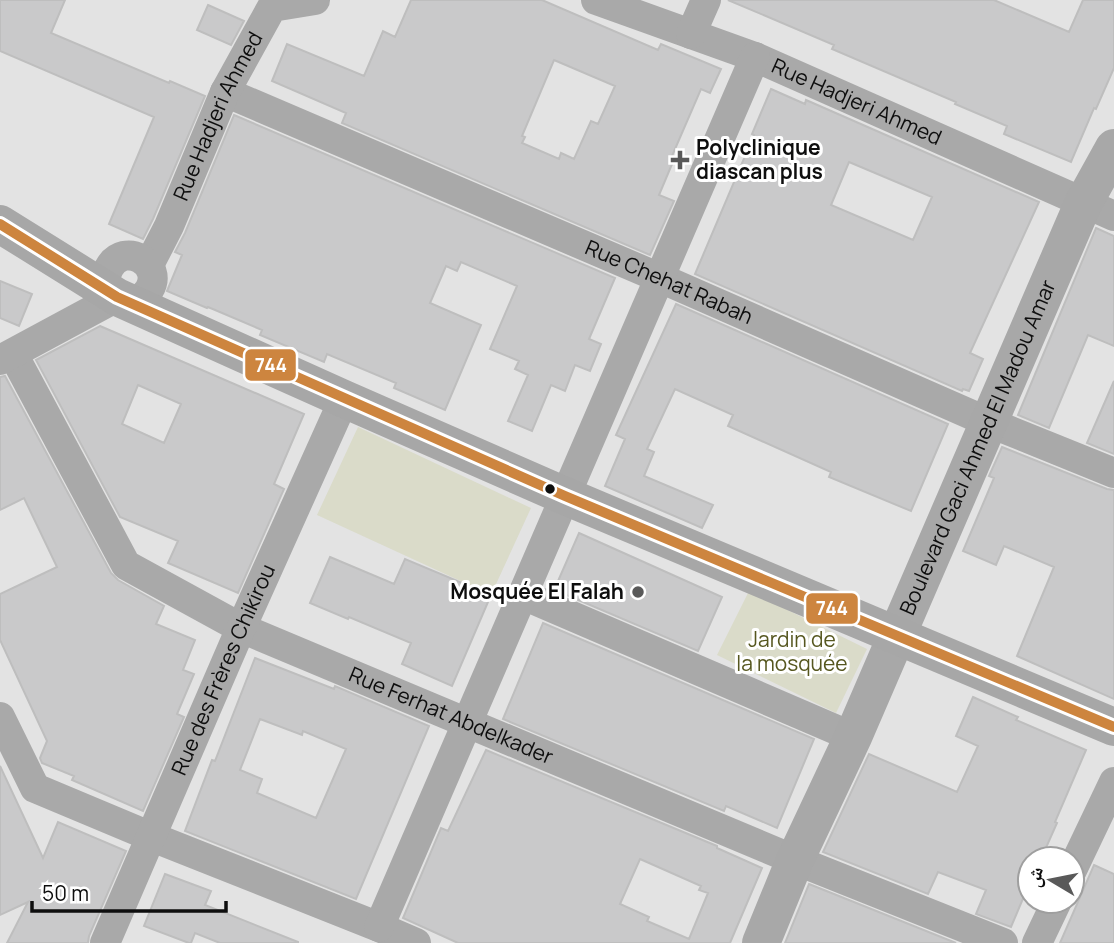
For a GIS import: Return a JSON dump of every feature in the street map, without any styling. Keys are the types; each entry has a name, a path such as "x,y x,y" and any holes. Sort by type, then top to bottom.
{"highway":[{"path":"0,224 115,296 344,400 1114,727"}],"main road":[{"name":"Boulevard Gaci Ahmed El Madou Amar","path":"761,943 795,860 853,737 989,422 1099,210 1114,148"}],"street":[{"name":"Rue Hadjeri Ahmed","path":"115,296 107,273 110,265 125,255 143,259 149,265 169,226 225,92 272,7 315,0"},
{"name":"Rue Hadjeri Ahmed","path":"598,0 755,57 1099,210"},
{"path":"691,34 706,0"},
{"path":"379,927 755,57"},
{"name":"Rue Chehat Rabah","path":"225,92 989,422 1114,473"},
{"path":"7,357 115,296"},
{"name":"Rue Ferhat Abdelkader","path":"7,357 126,565 242,628 795,860 1003,943"},
{"name":"Rue des Frères Chikirou","path":"105,943 344,400"},
{"path":"523,595 853,737"},
{"path":"0,717 35,788 416,943"},
{"path":"1084,845 1114,782"},
{"path":"1037,943 1050,915"}],"green space":[{"path":"358,427 531,508 491,595 317,515"},
{"name":"Jardin de la mosquée","path":"749,591 867,649 836,713 717,655"}],"building":[{"path":"0,0 65,0 51,33 205,96 143,239 109,224 154,117 0,51"},
{"path":"411,0 542,0 658,50 661,44 721,69 710,93 701,89 672,156 675,157 659,195 674,201 650,255 342,123 346,113 272,81 287,44 364,76 383,31 395,37","holes":["554,60 615,86 598,124 591,121 574,159 561,153 559,159 522,143 525,137 522,136"]},
{"path":"728,0 994,0 1069,32 1083,0 1114,0 1114,68 1071,162 1004,134 1007,126 832,49 834,45"},
{"path":"208,5 244,21 231,45 197,30"},
{"path":"771,89 805,104 806,100 1039,202 970,353 983,359 969,391 962,391 695,274 754,135 752,134","holes":["849,162 932,197 913,240 831,205"]},
{"path":"234,115 615,278 589,339 601,344 590,371 575,365 565,391 551,385 532,431 508,421 528,375 515,369 519,361 490,349 517,286 461,262 457,271 446,266 430,303 481,325 445,410 394,388 396,383 327,354 324,362 260,335 262,330 167,291 182,255 175,252"},
{"path":"1096,228 1114,236 1114,346 1088,335 1049,428 1018,415"},
{"path":"0,281 32,294 19,326 0,318"},
{"path":"676,304 948,424 911,511 829,477 831,472 728,426 733,415 675,389 647,449 654,452 644,476 713,505 702,528 605,486 625,439 616,435"},
{"path":"100,326 304,414 274,484 284,489 238,593 168,563 178,541 120,517 36,360","holes":["138,385 181,404 164,443 122,424"]},
{"path":"5,376 111,573 118,580 164,606 156,624 195,640 183,670 194,674 177,714 184,717 143,811 72,780 74,776 42,763 40,758 47,741 0,640 0,594 57,567 24,498 0,510 0,377"},
{"path":"1114,381 1114,454 1087,443"},
{"path":"1002,447 1114,490 1114,699 1017,656 1054,567 1004,546 996,565 963,551 994,478 989,476"},
{"name":"Mosquée El Falah","path":"579,533 722,597 698,651 557,591 555,588"},
{"path":"330,557 394,584 405,559 491,595 452,686 402,664 411,643 310,603"},
{"path":"543,623 814,739 777,828 726,806 724,811 503,719"},
{"path":"255,658 334,689 335,686 429,726 356,899 185,831 212,760 215,761","holes":["260,719 302,735 303,731 346,749 316,818 257,793 262,779 240,770"]},
{"path":"973,697 1018,717 1016,720 1086,750 1047,845 1016,845 1016,915 1011,927 976,914 986,890 938,872 928,894 823,852 869,754 957,792 978,746 956,736"},
{"path":"486,750 717,846 762,868 730,943 458,943 403,918 441,828 448,831","holes":["640,859 701,886 699,890 708,893 689,939 647,921 649,917 620,904"]},
{"path":"0,766 43,858 58,822 126,851 88,943 7,943 28,902 0,915"},
{"path":"1094,865 1114,874 1114,943 1060,943 1072,915 1086,915 1086,883"},
{"path":"165,874 211,891 205,905 298,943 220,943 195,933 189,943 144,926"},
{"path":"809,884 956,943 785,943"}],"transit line":[{"name":"744","path":"0,224 117,297 565,496 1114,727"}],"place":[{"name":"Polyclinique diascan plus","path":"680,160"},
{"name":"Mosquée El Falah","path":"638,592"}]}
